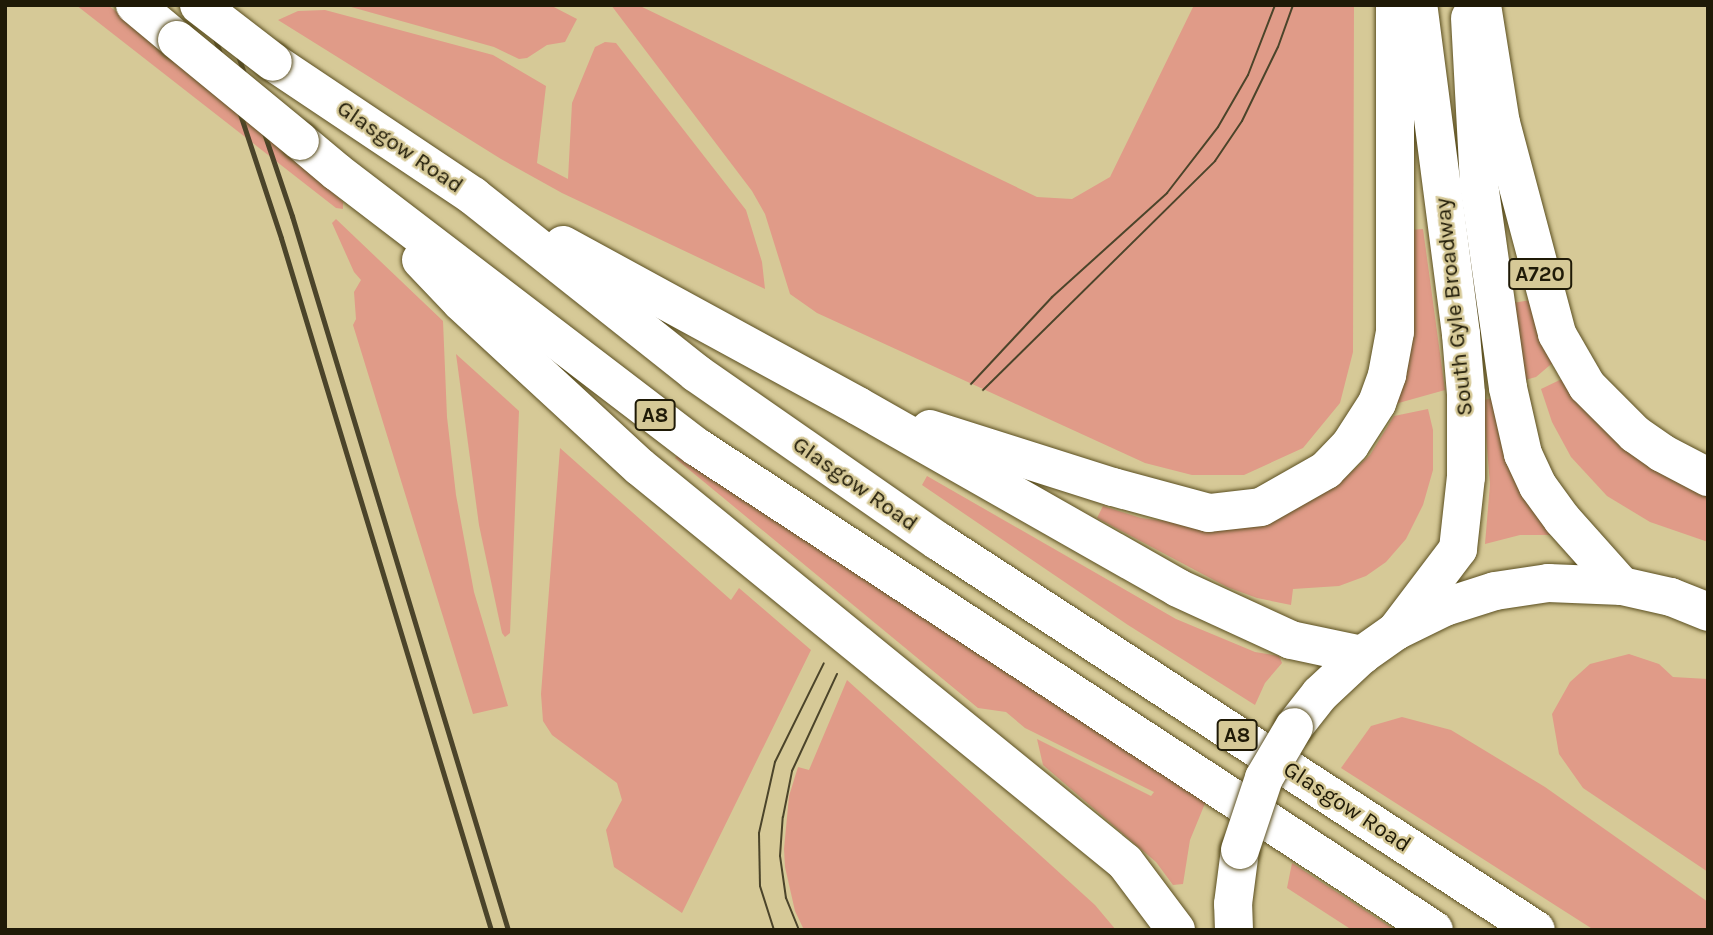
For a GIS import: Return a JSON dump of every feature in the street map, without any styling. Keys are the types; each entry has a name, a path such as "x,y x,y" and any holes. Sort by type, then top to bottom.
{"main road":[{"name":"A8","path":"135,5 337,172 697,447 1434,930"},
{"name":"Glasgow Road","path":"199,5 273,62 473,196 695,373 938,541 1536,930"},
{"path":"858,406 1113,487 1209,513 1261,507 1326,470 1350,445 1377,403 1387,375 1395,332 1395,5"},
{"name":"South Gyle Broadway","path":"1396,631 1458,549 1466,477 1466,394 1461,334 1418,5"},
{"name":"South Gyle Broadway","path":"1469,5 1479,184 1508,388 1523,454 1538,486 1562,519 1622,586"},
{"name":"A720","path":"1482,5 1501,123 1557,334 1587,386 1634,434 1662,453 1708,477"},
{"path":"337,172 461,302 640,467 1125,862 1175,930"},
{"path":"473,196 858,406 1178,588 1291,640 1362,655"},
{"path":"1234,930 1233,904 1240,850 1264,778 1294,727 1320,694 1362,655 1396,631 1445,607 1494,591 1548,583 1622,586 1671,597 1708,612"}],"shaded area":[{"path":"76,5 108,5 277,141 343,202 343,209 336,208"},
{"path":"344,5 550,5 577,19 565,42 547,45 527,58 519,59 494,47"},
{"path":"611,5 638,5 1037,197 1072,199 1110,177 1194,5 1354,5 1353,352 1340,403 1303,448 1244,475 1192,475 1145,463 817,313 790,294 765,214 752,191"},
{"path":"325,10 493,55 546,86 537,163 568,179 572,103 595,47 605,42 616,43 746,210 762,262 765,289 562,193 501,159 278,20 298,11"},
{"path":"336,219 443,321 447,417 456,495 474,592 508,706 473,714 353,325 356,319 354,292 361,280 354,272 332,223"},
{"path":"1423,229 1445,390 1395,404 1409,230"},
{"path":"1531,300 1556,360 1536,377 1525,380 1513,303"},
{"path":"456,354 519,411 510,633 505,637 479,525"},
{"path":"1566,377 1708,484 1708,542 1650,522 1607,496 1571,457 1552,422 1541,389"},
{"path":"1493,398 1552,535 1520,535 1485,544 1490,484 1483,400"},
{"path":"1428,409 1433,430 1433,470 1423,505 1406,539 1386,562 1366,576 1339,586 1293,589 1291,605 1257,598 1227,587 1097,518 1103,506 1141,518 1202,526 1312,500 1344,479 1370,455 1394,416"},
{"path":"560,448 731,600 739,588 811,650 682,913 614,867 606,830 622,800 617,783 552,735 543,721 541,694"},
{"path":"679,453 928,621 1206,801 1190,840 1183,884 1173,885 1156,862 1043,765 1037,739 1151,796 1154,792 1025,728 1006,712 978,708 675,458"},
{"path":"927,476 1176,619 1255,652 1279,656 1282,663 1265,683 1255,705 1128,625 922,485"},
{"path":"1629,654 1659,664 1673,677 1708,679 1708,872 1583,788 1559,754 1552,714 1570,682 1590,664"},
{"path":"847,680 1095,905 1116,930 804,930 795,911 785,867 789,796 798,767 809,770"},
{"path":"1402,717 1451,730 1545,787 1708,902 1708,930 1594,930 1341,768 1371,726"},
{"path":"1292,863 1395,930 1352,930 1287,888"}],"tram line":[{"path":"971,384 1052,297 1167,193 1218,127 1248,75 1275,5"},
{"path":"983,390 1215,161 1242,121 1278,47 1293,5"},
{"path":"774,930 760,886 759,833 775,762 824,663"},
{"path":"799,930 786,898 780,856 783,817 792,771 837,674"}],"railway":[{"path":"204,5 281,238 491,930"},
{"path":"221,5 292,216 508,930"}]}
